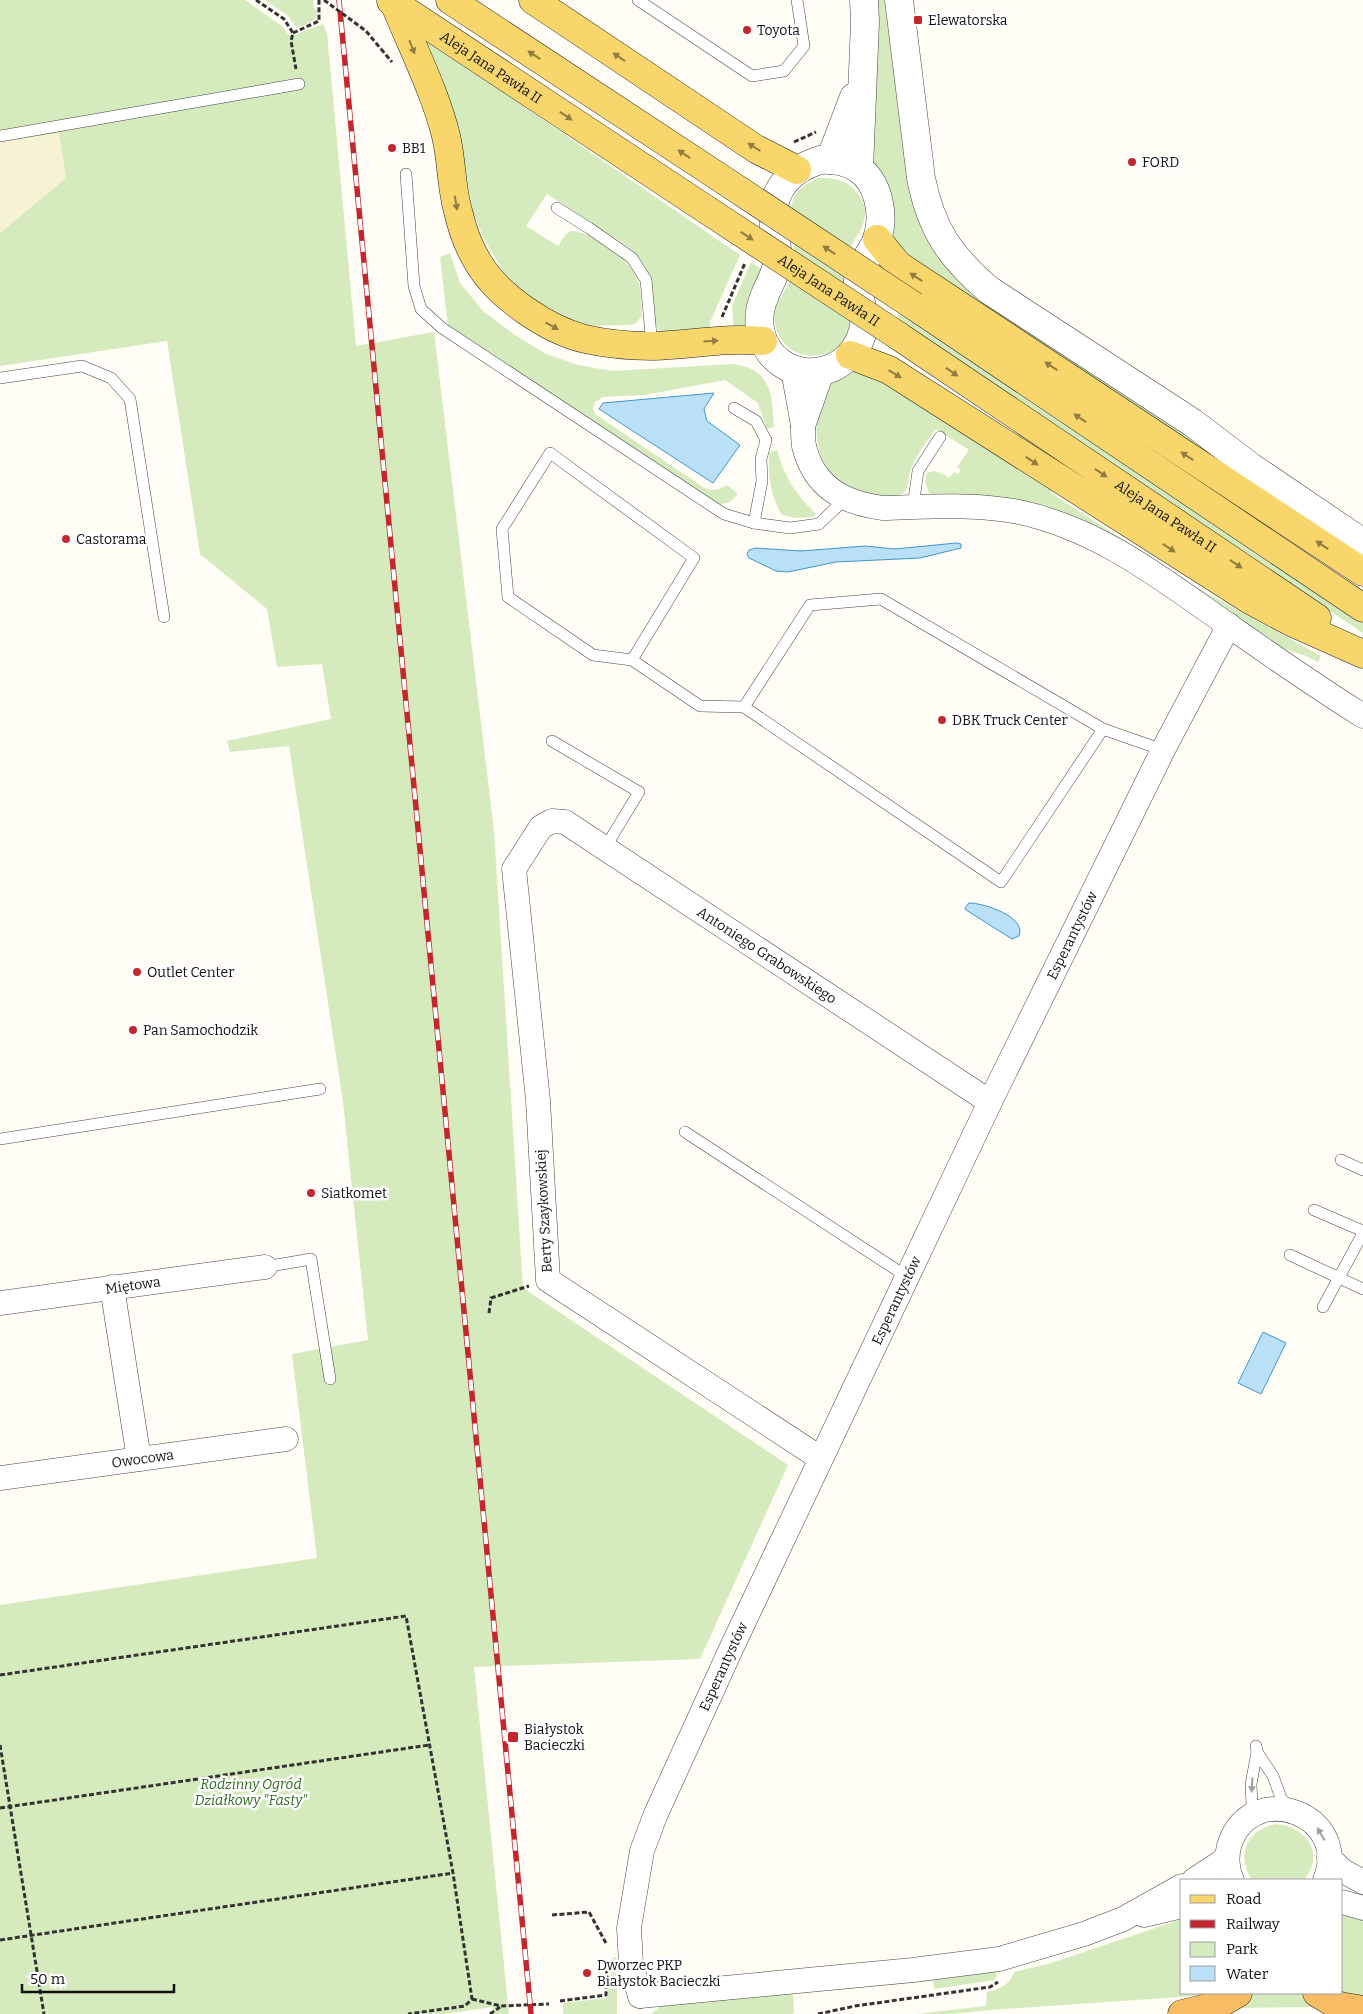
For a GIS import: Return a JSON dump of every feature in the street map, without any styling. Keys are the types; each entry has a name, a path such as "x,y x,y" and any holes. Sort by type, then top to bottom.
{"highway":[{"path":"1182,2014 1216,2006 1236,1994"},
{"path":"1319,1994 1339,2006 1363,2010"}],"main road":[{"path":"450,0 914,306 1363,608"},
{"path":"533,0 756,149 797,170"},
{"path":"392,1 437,108 446,137 457,209 465,234 479,264 499,288 526,310 556,329 584,339 652,346 740,339 762,342"},
{"name":"Aleja Jana Pawła II","path":"392,1 897,335 1363,649"},
{"path":"877,239 898,265 1363,572"},
{"path":"850,356 889,370 1250,600 1291,622 1363,654"}],"street":[{"path":"859,169 864,0"},
{"path":"899,0 921,178 926,204 937,228 954,256 970,274 989,290 1193,423 1314,511 1363,543"},
{"path":"830,160 861,80"},
{"path":"830,160 844,162 859,169 871,184 879,201 880,220 877,239 863,264 858,280 864,323 857,346 850,356 833,368 822,372 808,372 793,369 781,363 772,355 762,342 759,324 764,296 775,276 778,261 772,209 776,194 785,180 797,170 810,163 830,160"},
{"path":"793,369 803,427 804,445 813,470 830,490 845,499 866,506 883,508 989,507 1019,512 1059,523 1096,538 1177,588 1229,626 1363,716"},
{"path":"803,427 822,372"},
{"name":"Esperantystów","path":"636,2005 630,1964 618,1947 629,1928 642,1851 655,1816 727,1657 906,1276 1163,750 1229,626"},
{"name":"Antoniego Grabowskiego","path":"541,827 552,820 565,822 990,1102"},
{"name":"Berty Szaykowskiej","path":"541,827 514,869 538,1100 548,1280 820,1458"},
{"name":"Miętowa","path":"0,1303 265,1267"},
{"path":"112,1287 139,1459"},
{"name":"Owocowa","path":"0,1478 286,1439"},
{"path":"1232,1879 1227,1856 1234,1834 1248,1818 1268,1810 1290,1810 1310,1819 1318,1828 1326,1842 1327,1869 1343,1871 1363,1882"},
{"path":"1196,1879 1220,1863 1227,1856"},
{"path":"636,2005 999,1959 1076,1937 1122,1919 1180,1887"},
{"path":"1343,1902 1363,1908"},
{"path":"1122,1919 1180,1906"}],"lane":[{"path":"638,0 752,76 784,71 804,46 798,0"},
{"path":"0,136 299,84"},
{"path":"406,174 414,286 421,309 442,328 724,514 754,522 790,528 819,524 845,499"},
{"path":"557,208 632,258 646,280 652,346"},
{"path":"0,378 82,366 111,378 130,399 164,616"},
{"path":"734,408 756,421 766,440 761,460 762,482 754,522"},
{"path":"913,507 918,471 940,437"},
{"path":"632,660 694,558 550,453 502,529 508,597 593,655 632,660 700,706 744,707 1001,882 1103,730"},
{"path":"744,707 810,605 881,599 1103,730 1163,750"},
{"path":"552,741 639,792 605,848"},
{"path":"0,1138 320,1089"},
{"path":"685,1132 906,1276"},
{"path":"1342,1160 1363,1170"},
{"path":"1314,1210 1363,1232 1323,1307"},
{"path":"1290,1255 1363,1289"},
{"path":"265,1267 311,1260 330,1379"},
{"path":"1248,1818 1252,1804 1251,1784 1257,1749 1273,1776 1281,1798 1290,1810"}],"path":[{"path":"256,0 284,20 293,32 291,41 299,84"},
{"path":"293,32 319,21 319,0"},
{"path":"324,0 366,31 397,68"},
{"path":"489,1313 492,1298 548,1280"},
{"path":"0,1676 406,1616 453,1873 472,1999"},
{"path":"0,1745 44,2014"},
{"path":"0,1808 429,1745"},
{"path":"0,1940 453,1873"},
{"path":"552,1915 589,1912 618,1947 606,1996 560,2001"},
{"path":"818,2014 855,2006 990,1987 1000,1979"},
{"path":"472,1999 501,2006 549,2004"},
{"path":"408,2014 465,2006 472,1999"},
{"path":"490,2014 501,2006"}],"shaded area":[{"path":"59,132 66,178 0,233 0,142"}],"green space":[{"name":"Rodzinny Ogród Działkowy \"Fasty\"","path":"0,0 245,0 283,27 292,36 323,24 327,33 356,346 434,332 494,831 523,1288 788,1465 700,1659 474,1667 509,2014 493,2014 492,2007 444,2014 0,2014 0,1605 317,1558 292,1354 368,1340 343,1102 289,746 230,752 227,741 331,719 322,664 277,667 267,609 200,554 167,341 0,366 0,233 66,178 59,133 0,142"},
{"path":"265,0 313,0 314,9 318,11 316,18 297,28 287,15"},
{"path":"876,0 887,0 921,223 937,256 956,278 1192,436 1254,483 937,274 934,277 896,247 890,232 873,167"},
{"path":"408,27 740,255 710,322 711,332 662,333 655,322 650,276 637,255 630,248 547,194 526,226 558,246 566,234 571,231 589,235 609,247 627,263 637,278 641,292 642,316 635,324 630,325 579,326 533,301 505,274 485,241 473,213 460,137"},
{"path":"818,178 835,179 854,189 864,204 865,214 864,223 850,249 844,267 849,315 849,327 846,337 839,346 828,353 809,356 792,350 782,340 776,327 775,313 776,306 787,286 793,266 794,246 791,213 793,200 800,189"},
{"path":"450,253 460,283 483,311 515,335 546,354 578,365 612,371 733,364 756,371 767,385 772,404 774,427 767,429 758,403 725,380 645,395 603,397 595,402 593,408 595,414 703,487 715,490 727,485 738,494 730,502 719,505 448,326 440,257"},
{"path":"751,262 766,272 750,331 734,331 732,306"},
{"path":"898,313 1363,623 1363,633 896,321"},
{"path":"855,372 873,375 1053,489 1051,493 1196,587 1321,656 1318,662 1277,646 1129,547 929,493 925,481 927,473 941,473 949,478 954,472 958,474 961,470 957,467 969,450 936,429 915,461 910,472 908,486 900,495 887,496 859,492 844,485 832,474 818,446 818,413 824,396 834,379 845,373"},
{"path":"777,450 792,485 816,514 813,517 795,518 782,515 778,508 771,485 769,460 769,452"},
{"path":"1275,1824 1286,1826 1304,1836 1313,1851 1313,1861 1305,1879 1251,1879 1245,1862 1247,1845 1257,1832"},
{"path":"1343,1907 1363,1915 1363,1996 1343,1993"},
{"path":"1180,1920 1180,1994 1212,1994 951,2014 917,2014 986,2006 987,1992 1004,1986 1014,1972 1051,1963"},
{"path":"613,1957 617,1958 617,2014 563,2014 563,2003 607,1998"},
{"path":"996,1970 997,1976 994,1980 934,1989 933,1981 793,1994 794,2013 791,2014 651,2014 661,2006"},
{"path":"1250,1994 1306,1994 1319,2007 1240,2008"}],"water":[{"path":"714,393 704,409 707,421 740,445 713,483 599,409 603,403"},
{"path":"961,544 961,548 920,558 836,562 788,572 776,571 749,558 747,554 749,550 755,548 801,551 865,546 895,549"},
{"path":"969,903 994,908 1011,917 1020,929 1019,936 1012,939 966,910 965,908"},
{"path":"1263,1332 1286,1343 1261,1394 1238,1383"}],"railway":[{"path":"339,0 531,2014"}],"place":[{"name":"Elewatorska","path":"918,20"},
{"name":"Toyota","path":"747,30"},
{"name":"BB1","path":"392,148"},
{"name":"FORD","path":"1132,162"},
{"name":"Castorama","path":"66,539"},
{"name":"DBK Truck Center","path":"942,720"},
{"name":"Outlet Center","path":"137,972"},
{"name":"Pan Samochodzik","path":"133,1030"},
{"name":"Siatkomet","path":"311,1193"},
{"name":"Białystok Bacieczki","path":"513,1737"},
{"name":"Dworzec PKP Białystok Bacieczki","path":"587,1973"}]}
